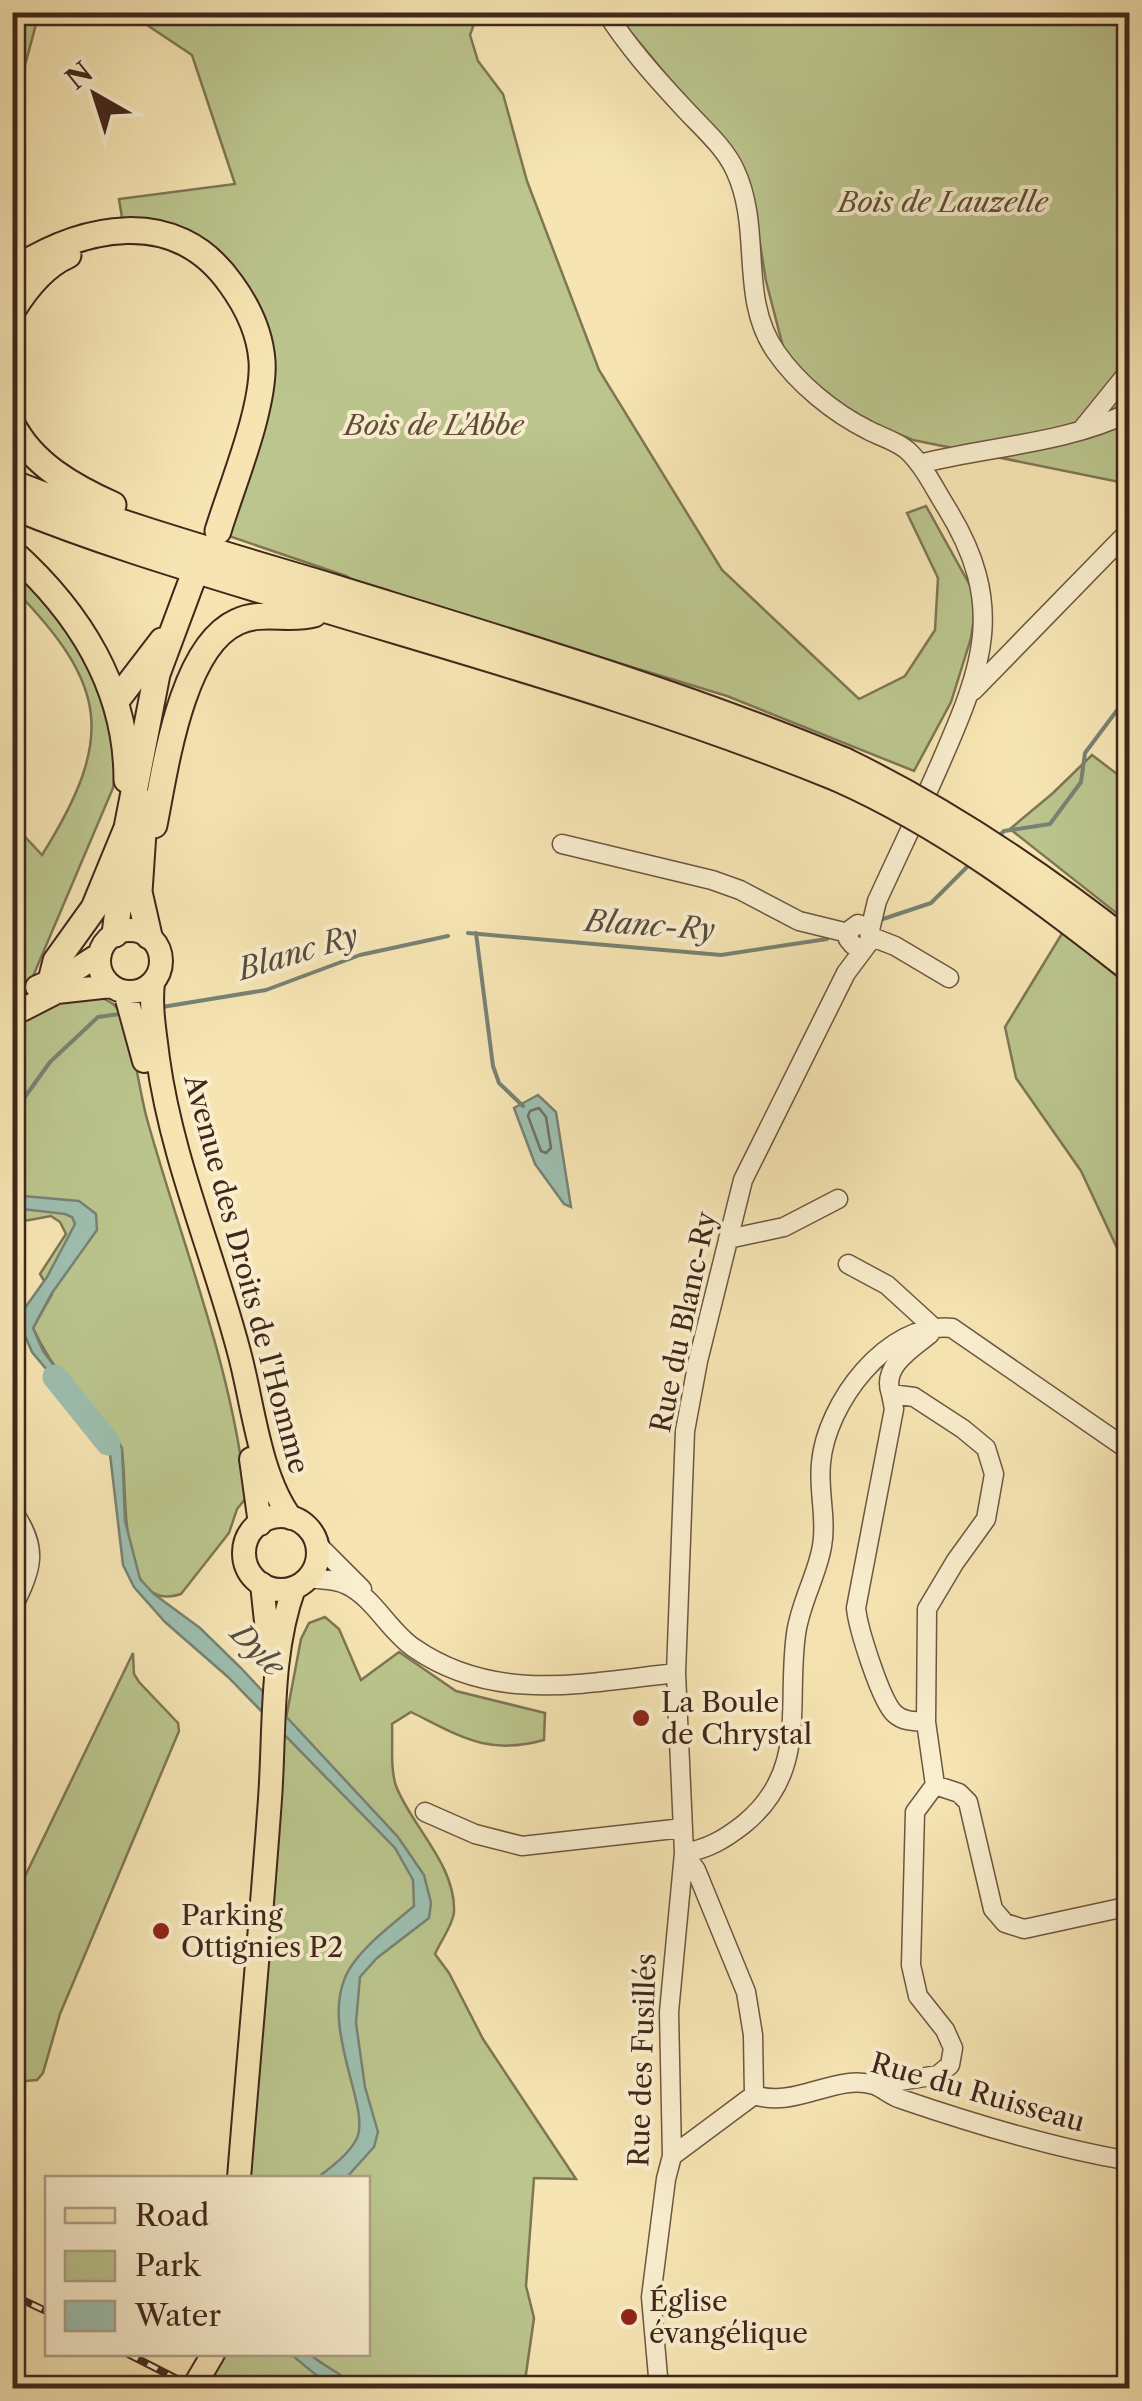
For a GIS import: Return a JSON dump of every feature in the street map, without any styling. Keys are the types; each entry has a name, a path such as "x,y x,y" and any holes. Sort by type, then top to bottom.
{"highway":[{"path":"12,270 64,242 121,230 151,232 176,240 223,273 242,299 256,331 262,362 258,396 213,530 248,382 248,355 240,328 226,297 216,286 190,262 164,249 137,242 112,242 57,260 32,281 12,310"},
{"path":"12,424 32,453 57,475 133,514 164,536"},
{"path":"12,483 164,536 646,684 749,721 841,770 996,866 1130,968"},
{"path":"12,506 145,554 841,770 952,817 1070,897 1130,944"},
{"path":"12,552 76,623 97,656 116,701 127,768 127,828 94,908 56,961 51,981"},
{"path":"107,944 157,674 197,582 147,778 139,892 149,936"},
{"path":"140,858 150,840 192,674 204,653 221,632 236,622 277,615 308,616 328,610"},
{"path":"116,701 178,620"}],"main road":[{"path":"126,930 149,936 161,954 162,966 153,983 136,992 56,992 12,1012 32,990 126,930"},
{"path":"107,944 101,972 118,989"},
{"name":"Avenue des Droits de l'Homme","path":"153,983 155,1036 174,1141 238,1350 268,1472 291,1518"},
{"name":"Avenue des Droits de l'Homme","path":"118,989 141,1040 160,1144 226,1354 254,1474 260,1524"},
{"path":"239,2176 284,1620 301,1583 316,1566 317,1544 309,1529 291,1518 275,1517 260,1524 248,1538 245,1558 250,1573 262,1584 280,1590 301,1583"},
{"path":"262,1584 270,1674 276,1686"},
{"path":"193,2388 212,2356"}],"street":[{"name":"Rue du Blanc-Ry","path":"606,12 637,56 733,166 749,222 757,314 778,356 828,404 866,430 906,448 920,464 969,547 982,594 983,645 971,693 846,973 746,1173 685,1432 676,1673 684,1853 696,1870 746,1992 753,2034 754,2095"},
{"path":"1082,428 1130,370"},
{"path":"920,464 1032,442 1102,424 1130,412"},
{"name":"Rue du Blanc-Ry","path":"971,693 1130,530"},
{"path":"562,844 712,880 740,890 799,922 894,946 949,978"},
{"path":"728,1239 784,1227 838,1200"},
{"path":"848,1264 887,1285 936,1327 961,1332 1130,1451"},
{"path":"926,1722 903,1720 889,1708 858,1626 856,1608 894,1409 888,1388 891,1370 936,1327"},
{"path":"684,1853 715,1844 748,1821 782,1776 792,1737 798,1621 824,1540 820,1466 829,1426 845,1395 868,1367 906,1337 936,1327"},
{"path":"874,2085 938,2075 953,2056 948,2035 921,2003 911,1971 916,1812 935,1785 926,1722 926,1609 986,1519 994,1474 986,1448 963,1428 914,1398 892,1394"},
{"path":"12,1510 26,1529 31,1550 31,1570 12,1609"},
{"path":"317,1544 355,1579 391,1629 415,1649 459,1672 494,1682 547,1686 676,1673"},
{"path":"301,1583 344,1584 369,1603"},
{"path":"935,1785 959,1793 968,1802 993,1909 1005,1923 1024,1929 1130,1906"},
{"path":"426,1812 474,1834 522,1846 683,1828"},
{"name":"Rue des Fusillés","path":"659,2388 651,2297 672,2156 669,2012 684,1853"},
{"name":"Rue du Ruisseau","path":"754,2095 779,2100 844,2085 874,2085 891,2096 944,2112 1130,2162"},
{"path":"672,2156 754,2095"}],"green space":[{"path":"12,13 39,13 13,110"},
{"name":"Bois de L'Abbe","path":"129,13 478,13 470,35 478,61 503,94 527,181 599,370 722,570 859,699 905,676 935,630 938,578 907,513 926,506 977,598 971,638 951,702 914,771 727,696 359,584 346,576 223,534 264,395 232,274 123,224 119,199 235,184 192,55"},
{"name":"Bois de Lauzelle","path":"615,13 1129,13 1129,484 913,440 845,412 788,366 744,169"},
{"path":"12,567 79,640 110,719 115,772 113,788 31,981 13,999 13,824 42,855 82,778 90,745 91,714 84,685 68,655 13,588"},
{"path":"1092,755 1129,783 1129,923 1010,829"},
{"path":"1063,932 1129,986 1129,1256 1118,1250 1081,1171 1016,1078 1005,1027"},
{"path":"98,996 115,1006 127,1030 147,1119 218,1354 246,1498 237,1509 229,1533 181,1594 160,1596 145,1586 129,1544 119,1445 59,1372 33,1328 52,1294 40,1274 66,1234 60,1222 51,1216 13,1223 12,1028 56,1002"},
{"path":"325,1617 339,1629 361,1680 399,1652 456,1691 545,1713 544,1740 506,1746 474,1741 411,1712 392,1724 396,1786 441,1862 453,1895 453,1917 435,1954 483,2039 576,2179 534,2178 526,2286 534,2318 524,2388 225,2388 209,2380 221,2356 370,2356 370,2176 245,2176 282,1740 301,1639 309,1623"},
{"path":"133,1653 134,1674 178,1723 179,1731 60,2014 43,2073 37,2080 13,2082 13,1901"}],"water":[{"path":"538,1095 556,1112 571,1207 564,1204 535,1164 514,1108"},
{"name":"Dyle","path":"12,1195 79,1201 96,1214 97,1230 52,1293 33,1328 43,1351 122,1448 125,1521 140,1579 241,1668 398,1837 424,1875 431,1903 429,1918 377,1958 360,1977 356,2023 365,2087 378,2132 374,2147 348,2176 319,2176 348,2151 359,2126 341,2037 342,1987 365,1949 414,1906 413,1880 395,1848 134,1587 123,1565 110,1454 100,1433 32,1352 23,1331 22,1312 47,1277 75,1224 65,1214 13,1208"},
{"path":"293,2356 313,2356 356,2388 346,2388 313,2373"}],"waterway":[{"name":"Blanc-Ry","path":"999,836 1004,831 1050,824 1081,782 1085,753 1130,693"},
{"name":"Blanc-Ry","path":"883,919 931,903 970,864"},
{"name":"Blanc-Ry","path":"468,933 721,955 827,939"},
{"path":"476,933 493,1066 499,1083 523,1106"},
{"name":"Blanc Ry","path":"162,1007 266,990 360,955 448,936"},
{"name":"Blanc Ry","path":"12,1115 50,1062 98,1017 120,1014"},
{"name":"Dyle","path":"55,1377 108,1443"}],"railway":[{"path":"12,2295 45,2311"},
{"path":"132,2356 195,2388"}],"place":[{"name":"La Boule de Chrystal","path":"641,1718"},
{"name":"Parking Ottignies P2","path":"161,1931"},
{"name":"Église évangélique","path":"629,2317"}]}
